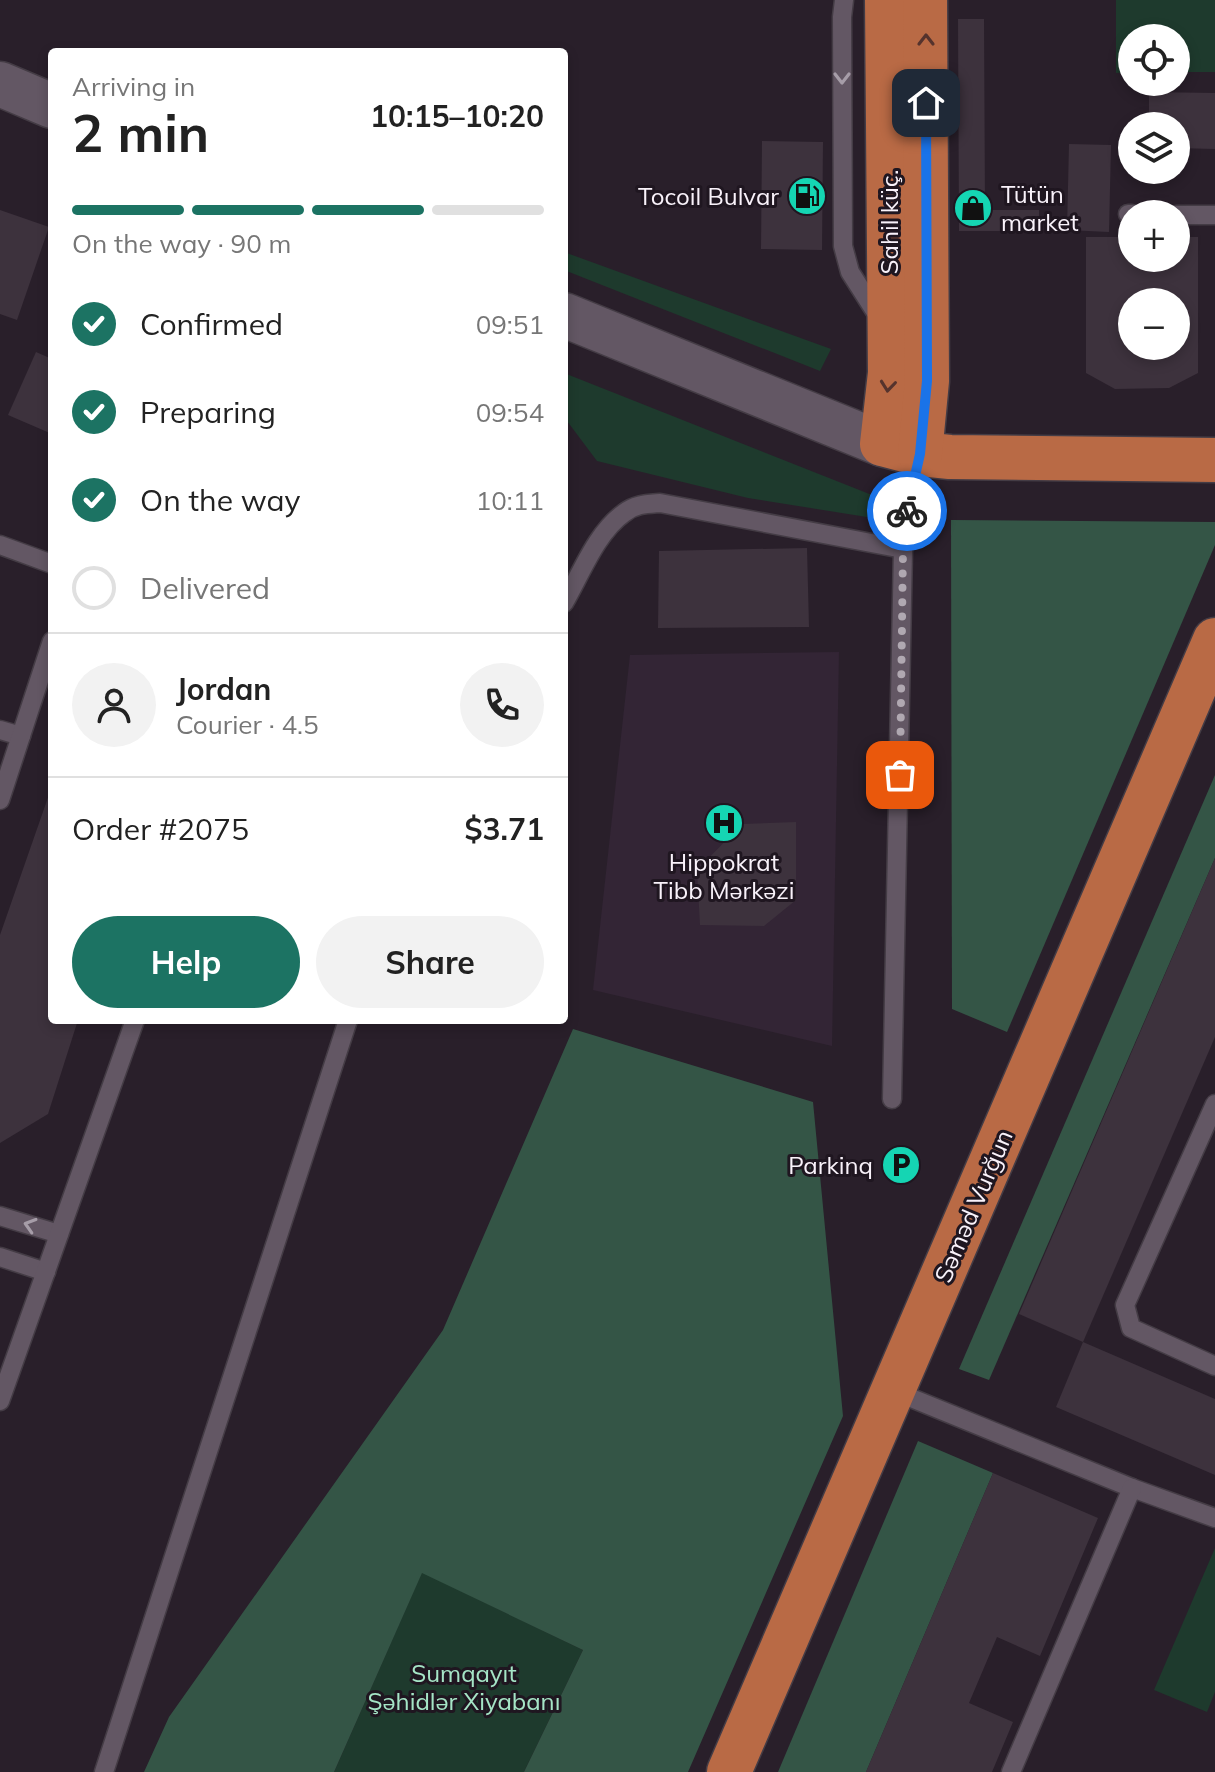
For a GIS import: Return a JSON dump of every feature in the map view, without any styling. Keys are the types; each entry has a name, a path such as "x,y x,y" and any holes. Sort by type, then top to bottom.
{"main road":[{"name":"Sahil küç.","path":"887,0 907,128 927,381 901,449"},
{"name":"Sahil küç.","path":"901,449 890,373 889,333 907,128 925,0"},
{"path":"901,449 950,457 1215,460"},
{"name":"Səməd Vurğun","path":"729,1772 1215,640"}],"street":[{"path":"0,84 48,104"},
{"path":"568,317 901,449"}],"lane":[{"path":"844,0 843,246 850,272 889,333"},
{"path":"1190,215 1215,215"},
{"path":"892,1099 905,519 901,449"},
{"path":"568,596 606,530 624,512 639,505 660,503 903,549"},
{"path":"0,545 48,563"},
{"path":"0,800 48,653"},
{"path":"0,730 21,736"},
{"path":"0,1401 134,1024"},
{"path":"104,1772 347,1024"},
{"path":"1215,1104 1125,1305 1131,1328 1215,1366"},
{"path":"0,1216 59,1234"},
{"path":"0,1257 46,1272"},
{"path":"894,1391 1132,1488 1215,1518"},
{"path":"1011,1772 1132,1488"}],"shaded area":[{"name":"Hippokrat Tibb Mərkəzi","path":"839,652 832,1046 593,990 630,655"}],"green space":[{"path":"1116,0 1215,0 1215,72 1190,72 1190,24 1118,24 1116,73"},
{"path":"568,253 831,349 820,371 568,272"},
{"path":"568,375 877,497 873,518 748,498 597,461 568,422"},
{"path":"951,520 1215,522 1215,545 1007,1032 952,1009"},
{"path":"1215,775 1215,858 989,1380 959,1369"},
{"path":"573,1029 813,1102 843,1416 688,1772 524,1772 583,1650 422,1573 334,1772 144,1772 169,1717 443,1330"},
{"path":"918,1441 993,1473 866,1772 778,1772"},
{"path":"1215,1548 1215,1692 1207,1712 1154,1690"},
{"name":"Sumqayıt Şəhidlər Xiyabanı","path":"422,1572 583,1650 524,1772 334,1772"}],"building":[{"path":"958,19 984,19 985,210 1039,210 1039,231 959,231"},
{"path":"1215,93 1215,149 1190,148 1190,112 1149,112 1149,96"},
{"path":"762,141 823,142 822,250 761,249"},
{"path":"1069,144 1111,145 1109,232 1067,230"},
{"path":"0,210 48,227 48,230 17,320 0,314"},
{"path":"1086,237 1118,237 1118,272 1190,272 1190,237 1198,237 1198,373 1169,388 1115,389 1086,373"},
{"path":"36,352 48,357 48,432 8,415"},
{"path":"807,548 809,627 658,628 659,551"},
{"path":"48,797 48,1024 77,1024 48,1114 0,1143 0,935"},
{"path":"796,822 796,900 764,926 700,925 697,870 742,824"},
{"path":"1215,858 1215,1037 1083,1342 1019,1314"},
{"path":"1083,1342 1215,1399 1215,1475 1056,1407"},
{"path":"993,1473 1098,1518 1040,1656 997,1637 969,1703 1013,1722 992,1772 866,1772"}],"way so far":[{"path":"900,775 903,549 907,511"}],"place":[{"name":"Tocoil Bulvar","path":"807,196"},
{"name":"Tütün market","path":"973,208"},
{"name":"Hippokrat Tibb Mərkəzi","path":"724,823"},
{"name":"Parkinq","path":"901,1165"}],"route":[{"path":"907,511 920,454 927,381 926,103"}]}
